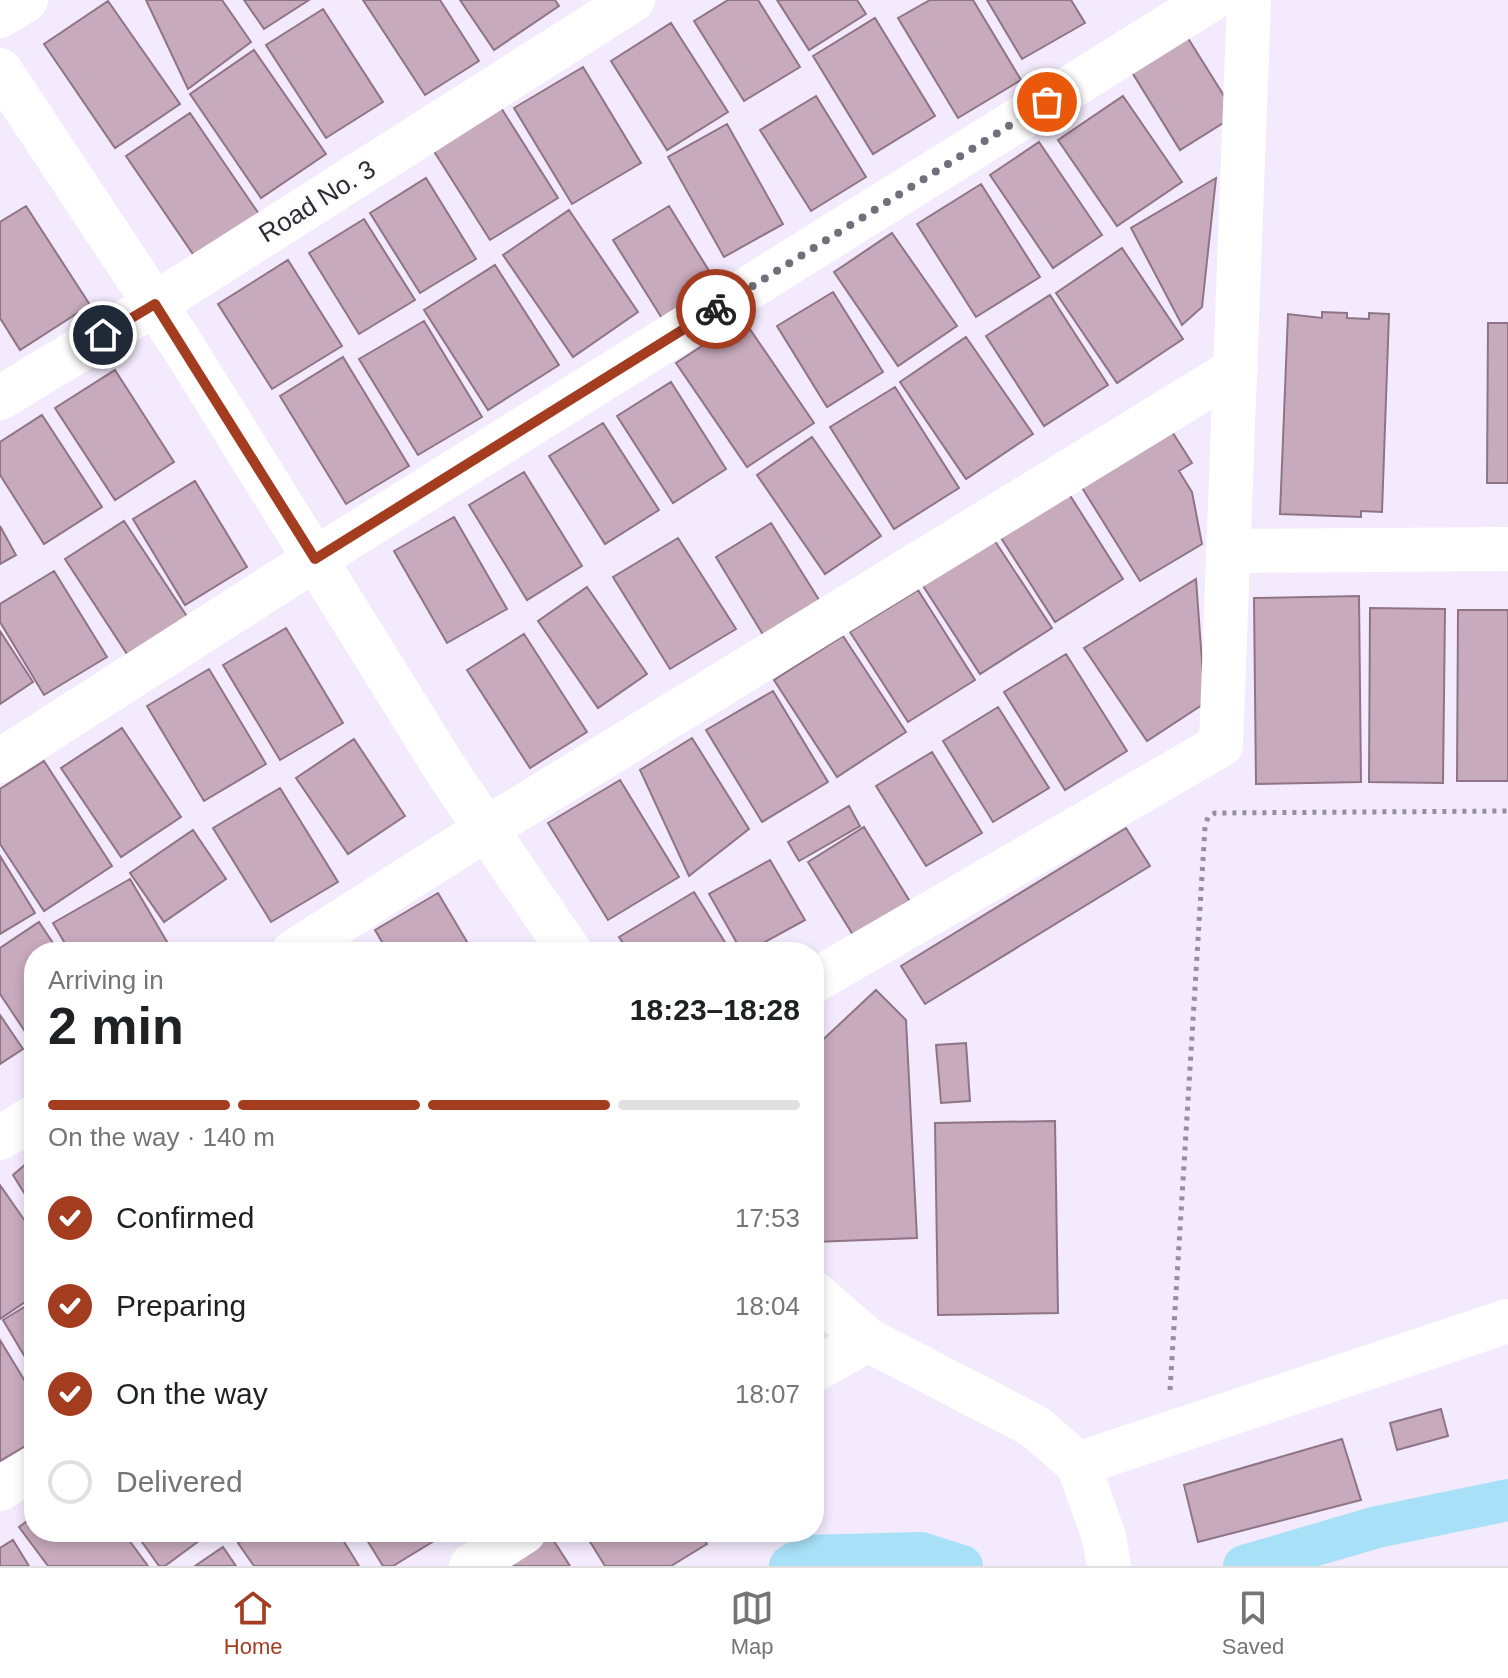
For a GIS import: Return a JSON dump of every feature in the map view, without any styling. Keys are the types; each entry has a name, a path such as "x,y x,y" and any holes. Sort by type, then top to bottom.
{"street":[{"path":"0,16 26,0"},
{"name":"Road No. 3","path":"0,398 155,304 633,0"},
{"path":"0,761 315,559 1210,0"},
{"path":"824,975 1221,745 1249,0"},
{"path":"0,70 155,304 448,773 563,942"},
{"path":"309,942 486,829 1236,369"},
{"path":"1228,551 1508,549"},
{"path":"0,1138 24,1123"},
{"path":"824,1302 868,1340 1034,1426 1078,1464 1107,1551"},
{"path":"1078,1464 1508,1321"},
{"path":"824,1364 868,1340"},
{"path":"0,1489 24,1474"},
{"path":"471,1566 508,1542"}],"path":[{"path":"1167,1434 1208,817 1215,813 1508,811"}],"building":[{"path":"146,0 222,0 251,42 188,89"},
{"path":"244,0 309,0 264,29"},
{"path":"363,0 440,0 479,61 425,95"},
{"path":"460,0 555,0 559,6 494,50"},
{"path":"728,0 758,0 800,67 744,101 694,21"},
{"path":"777,0 857,0 866,14 809,50"},
{"path":"930,0 973,0 1021,80 958,118 898,18"},
{"path":"987,0 1071,0 1085,23 1022,59"},
{"path":"108,1 180,104 115,148 44,44"},
{"path":"323,9 383,102 326,138 266,45"},
{"path":"875,18 935,116 873,154 813,56"},
{"path":"671,23 728,112 667,150 611,61"},
{"path":"1186,35 1236,115 1180,150 1130,69"},
{"path":"254,50 326,154 261,198 190,94"},
{"path":"583,67 641,163 572,204 514,108"},
{"path":"816,96 866,177 811,211 760,130"},
{"path":"1123,96 1182,182 1117,226 1058,140"},
{"path":"498,103 558,198 490,240 430,145"},
{"path":"190,113 261,217 197,260 126,156"},
{"path":"727,124 783,224 724,257 668,157"},
{"path":"1039,142 1102,235 1053,268 990,175"},
{"path":"426,178 476,259 420,293 370,213"},
{"path":"1216,178 1202,307 1182,325 1131,228"},
{"path":"981,184 1040,277 976,317 917,224"},
{"path":"26,206 90,305 20,350 0,318 0,222"},
{"path":"669,206 719,287 663,320 613,240"},
{"path":"569,210 638,312 573,357 503,255"},
{"path":"364,219 415,300 359,334 309,253"},
{"path":"892,233 957,326 898,366 834,272"},
{"path":"1122,248 1183,339 1117,383 1056,293"},
{"path":"288,260 342,346 272,389 218,304"},
{"path":"495,265 559,365 488,410 424,310"},
{"path":"833,292 883,372 827,407 777,326"},
{"path":"1050,295 1108,385 1044,426 986,336"},
{"path":"1322,312 1347,313 1347,318 1369,319 1369,313 1389,314 1382,512 1361,511 1361,517 1280,514 1288,314 1322,318"},
{"path":"743,319 814,423 747,467 676,363"},
{"path":"424,321 482,417 418,455 359,359"},
{"path":"1488,323 1508,323 1508,483 1487,483"},
{"path":"966,337 1033,434 966,479 900,382"},
{"path":"343,357 409,466 346,504 280,396"},
{"path":"115,370 174,462 115,500 55,408"},
{"path":"671,382 726,469 673,503 617,416"},
{"path":"895,387 959,488 894,529 830,427"},
{"path":"42,415 102,507 44,544 0,475 0,442"},
{"path":"603,423 659,510 605,544 549,456"},
{"path":"1171,430 1192,463 1179,471 1192,492 1202,544 1140,581 1081,486"},
{"path":"812,437 881,536 825,574 757,475"},
{"path":"524,472 582,566 527,600 469,505"},
{"path":"195,481 247,567 185,605 133,519"},
{"path":"1064,486 1123,579 1055,622 996,530"},
{"path":"454,517 507,609 447,643 394,551"},
{"path":"124,521 188,618 129,657 65,559"},
{"path":"771,523 821,603 765,638 716,557"},
{"path":"0,526 16,555 0,564"},
{"path":"987,529 1052,628 980,674 916,575"},
{"path":"678,538 736,629 670,669 613,577"},
{"path":"54,571 107,657 44,695 0,622 0,604"},
{"path":"1196,579 1205,703 1147,741 1084,648"},
{"path":"587,587 647,674 598,708 538,621"},
{"path":"918,590 975,680 908,722 850,632"},
{"path":"1359,596 1361,782 1256,784 1254,598"},
{"path":"1370,608 1445,609 1443,783 1369,782"},
{"path":"1458,610 1508,610 1508,781 1457,781"},
{"path":"286,628 343,723 280,760 223,665"},
{"path":"0,631 33,682 0,704"},
{"path":"524,634 587,732 530,768 467,670"},
{"path":"843,636 906,732 837,777 774,680"},
{"path":"1066,654 1127,751 1065,790 1004,692"},
{"path":"209,669 266,764 204,801 147,706"},
{"path":"773,691 828,782 762,822 706,730"},
{"path":"998,707 1049,788 993,822 943,741"},
{"path":"122,728 181,817 121,857 61,768"},
{"path":"692,738 749,829 689,876 640,770"},
{"path":"354,739 405,816 348,854 296,778"},
{"path":"932,752 982,833 926,866 876,786"},
{"path":"44,761 112,866 44,911 0,844 0,789"},
{"path":"620,780 679,877 608,920 548,823"},
{"path":"280,788 338,882 271,922 213,828"},
{"path":"849,806 860,826 799,861 788,842"},
{"path":"864,827 914,908 858,943 808,862"},
{"path":"1126,828 1150,866 925,1004 901,966"},
{"path":"193,830 226,879 164,922 130,873"},
{"path":"0,856 35,913 0,934"},
{"path":"770,860 805,920 765,942 736,942 709,894"},
{"path":"130,879 167,942 64,942 53,923"},
{"path":"694,892 725,942 622,942 619,937"},
{"path":"438,893 467,942 382,942 375,930"},
{"path":"39,922 52,942 24,942 24,1030 0,994 0,948"},
{"path":"876,990 906,1020 917,1238 824,1242 824,1039"},
{"path":"0,1015 23,1049 0,1064"},
{"path":"966,1043 970,1101 941,1103 936,1045"},
{"path":"1055,1121 1058,1313 938,1315 935,1123"},
{"path":"24,1166 24,1193 13,1175"},
{"path":"0,1185 24,1220 24,1303 0,1319"},
{"path":"24,1307 24,1355 3,1320"},
{"path":"0,1340 24,1380 24,1447 0,1461"},
{"path":"1441,1409 1448,1436 1397,1450 1390,1423"},
{"path":"1342,1439 1361,1500 1198,1542 1184,1485"},
{"path":"13,1540 29,1566 0,1566 0,1548"},
{"path":"30,1542 130,1542 148,1566 48,1566"},
{"path":"142,1542 197,1542 165,1566 159,1566"},
{"path":"344,1542 359,1566 254,1566 238,1543"},
{"path":"368,1542 432,1542 393,1566 383,1566"},
{"path":"527,1542 554,1542 570,1566 493,1566"},
{"path":"590,1542 707,1544 671,1566 605,1566"},
{"path":"223,1547 236,1566 195,1566"}],"waterway":[{"path":"1244,1566 1377,1527 1508,1500"},
{"path":"790,1566 806,1556 921,1553 962,1566"}],"way so far":[{"path":"716,309 1047,102"}],"route":[{"path":"103,335 155,304 315,559 716,309"}]}
